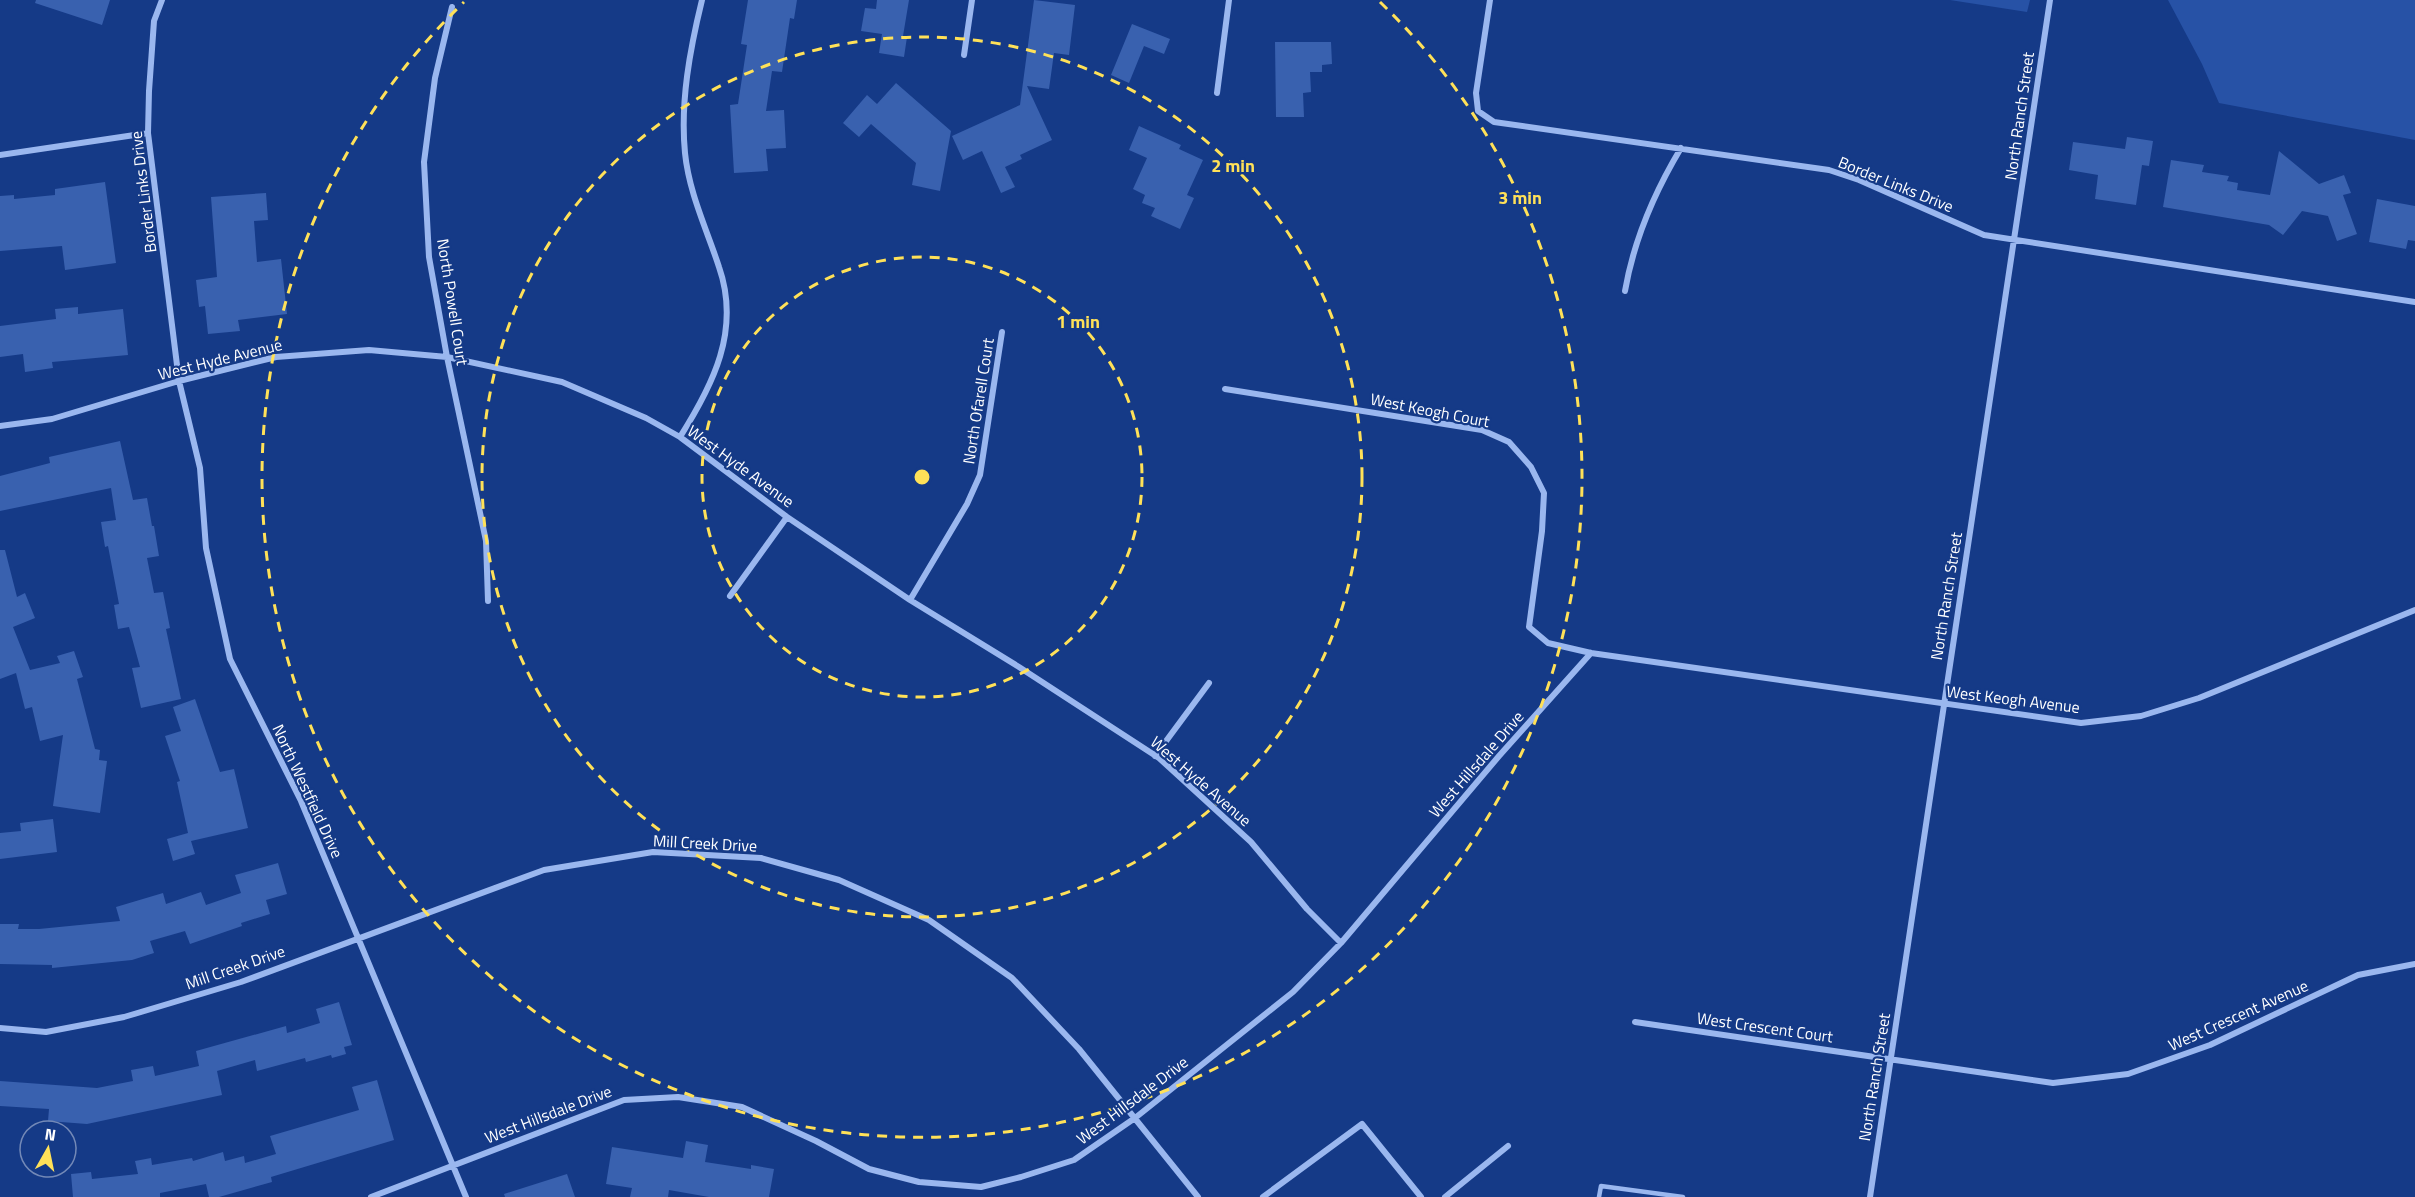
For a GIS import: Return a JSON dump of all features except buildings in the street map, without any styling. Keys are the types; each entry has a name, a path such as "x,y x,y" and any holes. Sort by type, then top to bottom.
{"street":[{"name":"Border Links Drive","path":"162,0 154,21 148,91 148,133 179,381"},
{"path":"680,438 700,405 720,363 728,313 720,270 695,199 685,154 685,103 692,41 702,0"},
{"path":"964,55 972,0"},
{"path":"1216,93 1229,0"},
{"name":"Border Links Drive","path":"1490,0 1476,93 1478,111 1494,122 1829,170 1859,180 1984,235 2415,302"},
{"name":"North Ranch Street","path":"1870,1197 2050,0"},
{"name":"North Powell Court","path":"452,7 435,78 424,162 429,258 447,357 486,541 488,601"},
{"path":"0,155 148,133"},
{"path":"1625,291 1631,257 1647,213 1681,148"},
{"name":"North Ofarell Court","path":"910,600 967,504 980,475 1002,332"},
{"name":"West Hyde Avenue","path":"0,426 52,419 179,381 276,357 369,350 447,357 562,382 646,418 680,438 787,517 910,600 1019,667 1155,756 1251,842 1307,909 1341,943"},
{"name":"North Westfield Drive","path":"179,381 200,468 206,548 230,659 301,801 466,1197"},
{"name":"West Keogh Court","path":"1225,389 1482,430 1509,442 1531,467 1544,493 1542,531 1529,627 1548,643 1591,653"},
{"path":"730,596 787,517"},
{"name":"West Keogh Avenue","path":"1591,653 2081,723 2141,716 2199,698 2415,610"},
{"name":"West Hillsdale Drive","path":"371,1197 452,1164 624,1100 678,1097 742,1107 816,1141 869,1169 919,1182 981,1187 1074,1160 1135,1118 1293,992 1341,943 1492,765 1591,653"},
{"path":"1155,756 1209,683"},
{"name":"Mill Creek Drive","path":"0,1028 46,1032 124,1017 241,982 544,870 653,852 761,858 839,880 929,920 1012,978 1079,1048 1198,1197"},
{"name":"West Crescent Avenue","path":"1890,1060 2053,1083 2128,1074 2210,1045 2358,975 2415,964"},
{"name":"West Crescent Court","path":"1635,1022 1890,1060"},
{"path":"1263,1197 1362,1124 1421,1197"},
{"path":"1445,1197 1508,1146"}],"lane":[{"path":"1599,1197 1600,1186 1683,1197"}],"shaded area":[{"path":"1950,0 2030,0 2027,12"},
{"path":"2168,0 2415,0 2415,140 2219,103 2202,64"}]}
